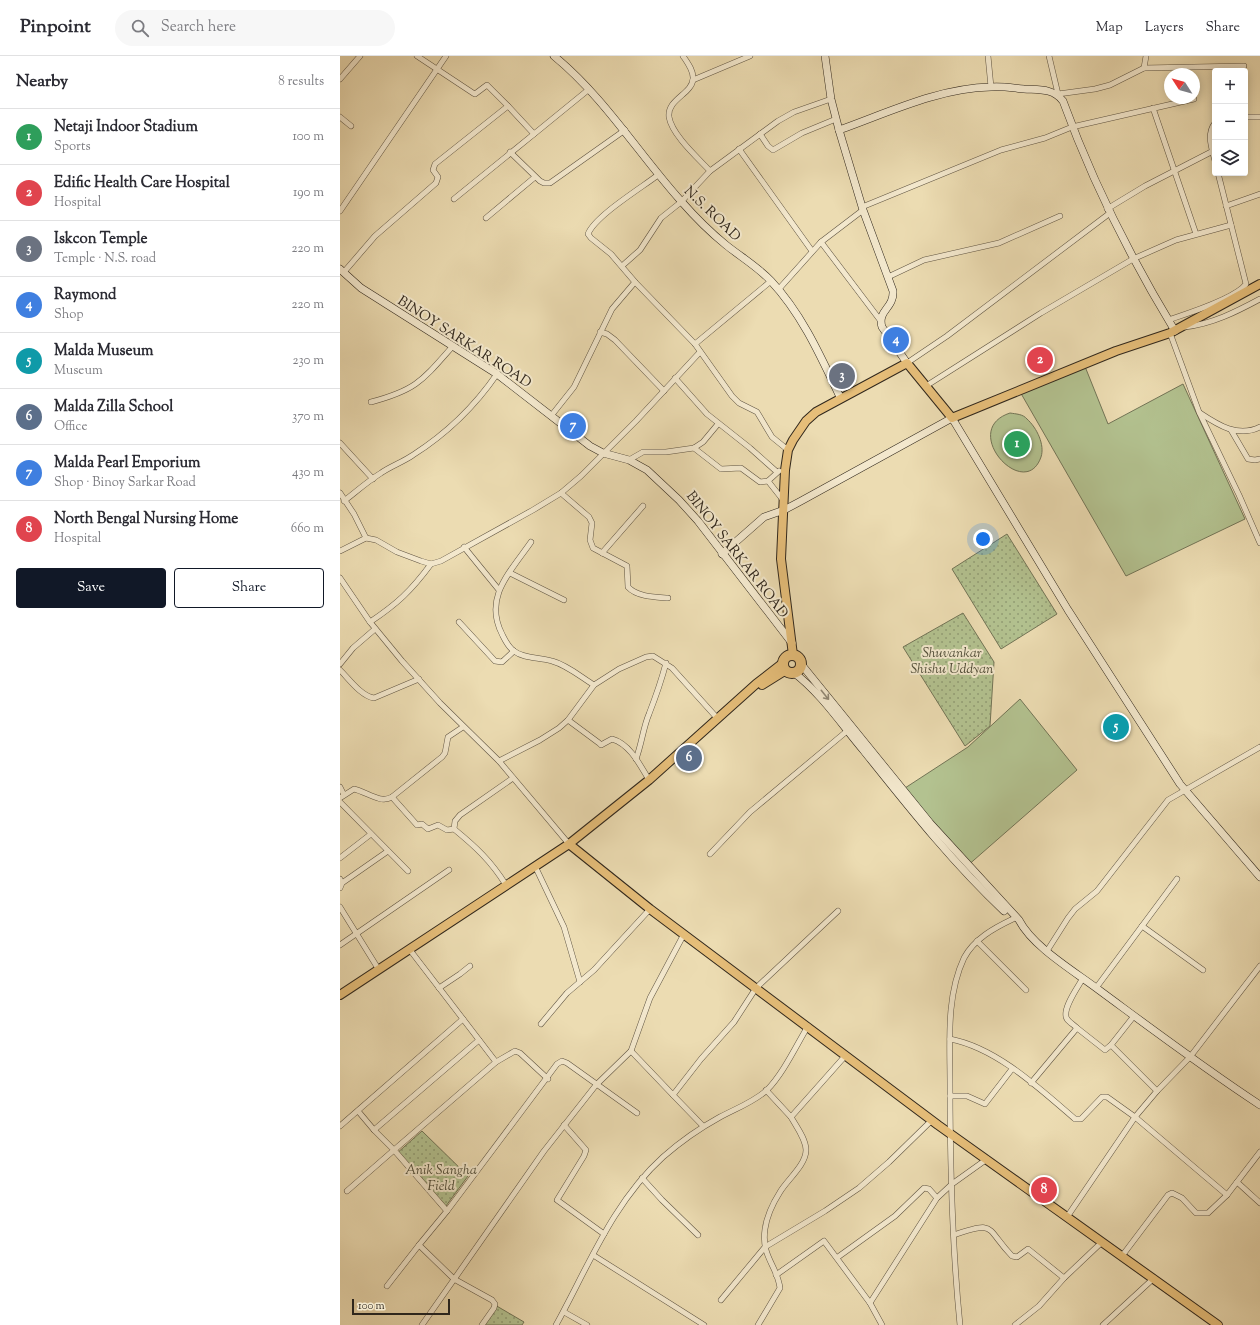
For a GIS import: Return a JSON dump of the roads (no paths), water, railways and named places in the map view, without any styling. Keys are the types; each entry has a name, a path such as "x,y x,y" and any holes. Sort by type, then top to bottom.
{"highway":[{"path":"796,653 800,668 788,668 787,657 796,653"}],"main road":[{"path":"796,653 783,543 784,506 781,471 788,450 806,420 816,412 907,363 952,418 1110,354 1175,330 1260,284"},
{"path":"340,995 568,844 649,780 755,687 757,688 788,668"},
{"path":"568,844 650,909 932,1120 1216,1324"}],"street":[{"path":"340,79 360,56"},
{"path":"417,56 476,94 487,86 534,134"},
{"path":"340,211 382,152 436,68 446,56"},
{"name":"N.S. ROAD","path":"554,56 588,90 624,130 658,175 681,202 722,241 771,281 807,330 840,398"},
{"path":"683,56 693,73 693,80 690,86 673,104 670,117 682,139 710,171"},
{"path":"693,80 750,56"},
{"path":"824,56 831,99 862,209 893,291 894,300 883,312 880,320"},
{"path":"988,56 991,87"},
{"path":"1049,56 1058,94 1063,100 1072,126 1109,211 1133,259 1175,330 1199,412 1239,495 1260,543"},
{"path":"1144,68 1146,56"},
{"path":"839,130 927,98 960,91 991,87 1047,90 1058,94 1095,89 1110,85 1144,68 1244,66"},
{"path":"454,199 588,90"},
{"path":"622,266 640,250 661,218 681,202 710,171 760,134 794,112 831,99"},
{"path":"778,290 812,251 862,209 1001,150 1045,138 1072,126 1171,104"},
{"path":"342,271 375,236 436,183 438,177 433,170 435,164 508,106"},
{"path":"1153,108 1176,170 1196,234"},
{"path":"340,117 351,126"},
{"path":"1248,117 1260,117"},
{"path":"760,134 770,148 776,149 802,132 836,118"},
{"path":"822,242 880,320 882,327 907,363 947,336 1109,211 1176,170 1212,151 1210,132 1212,128"},
{"path":"510,152 535,177 544,183 550,183 624,130"},
{"path":"739,149 812,251"},
{"path":"658,175 590,227 588,234 622,266 635,282 695,344 732,396 739,403 757,412 772,437 788,450"},
{"path":"1168,320 1217,302 1244,286 1246,282 1219,176"},
{"path":"486,218 535,177"},
{"path":"1226,206 1260,194"},
{"path":"888,277 924,260 999,243 1060,216"},
{"path":"926,386 1041,313 1133,259 1164,244 1231,225"},
{"name":"BINOY SARKAR ROAD","path":"342,271 361,288 496,374 590,446 603,453 629,460 647,470 679,500 698,521 796,653 930,823 1021,924"},
{"path":"695,344 771,281"},
{"path":"551,416 574,387 612,309 635,282"},
{"path":"1175,330 1225,317 1260,299"},
{"path":"600,332 607,334 615,340 664,391"},
{"path":"371,402 396,396 418,384 452,347"},
{"path":"340,551 366,538 376,540 397,552 431,564 441,561 561,493 603,453 700,352"},
{"path":"344,501 393,465 414,455 468,411 481,397 496,374"},
{"path":"675,378 693,400 718,424 781,471 768,481 760,482 741,468 721,469 694,448"},
{"path":"1199,412 1217,424 1231,430 1245,431 1260,427"},
{"path":"722,554 764,517 952,418 1069,611 1186,790 1260,877"},
{"path":"629,460 643,452 666,452 694,448 703,442 718,424"},
{"path":"1231,430 1248,459 1260,459"},
{"path":"340,443 373,479"},
{"path":"768,481 784,506"},
{"path":"340,493 366,538"},
{"path":"561,493 589,517 593,528 590,544 602,554 628,566 628,588 631,591 655,597 668,598"},
{"path":"602,554 643,506"},
{"path":"531,542 499,590 495,602 497,624 507,643 514,651 523,656 553,661 570,669 594,685"},
{"path":"464,547 499,590"},
{"path":"370,622 403,599 415,586 431,564"},
{"path":"510,573 564,600"},
{"path":"340,578 375,629 463,727 499,761 568,844"},
{"path":"459,622 495,661 502,662 514,651"},
{"path":"340,664 353,648 375,629"},
{"path":"499,761 540,740 568,720 594,685 619,669 646,657 653,656 666,663 718,719"},
{"path":"636,758 644,738 649,714 658,694 666,663"},
{"path":"788,668 803,680 986,894 1013,919 1021,924 1047,951 1134,1016 1260,1105"},
{"path":"340,670 363,693 368,697 374,698 419,679"},
{"path":"568,720 601,745 615,740 623,744 636,758 649,780"},
{"path":"340,787 342,797 354,789 387,800 442,757 445,753 448,737 463,727"},
{"path":"710,854 750,812 847,731"},
{"path":"1047,951 1075,909 1097,891 1168,800 1260,748"},
{"path":"454,829 455,821 460,815 513,778"},
{"path":"392,797 417,825 422,824 428,829 438,825 447,830 454,829 477,848 494,867 506,885"},
{"path":"340,802 408,871"},
{"path":"340,858 371,834"},
{"path":"341,883 388,851"},
{"path":"535,866 564,927 580,982"},
{"path":"340,945 449,870"},
{"path":"1096,988 1177,879"},
{"path":"340,907 379,970"},
{"path":"541,1024 559,1002 613,950 650,909"},
{"path":"672,1095 701,1059 734,1022 756,988 838,911"},
{"path":"960,1325 954,1235 950,1132 950,1039 955,980 965,957 976,941 993,929 1013,919"},
{"path":"1142,926 1203,970"},
{"path":"422,1325 509,1198 596,1085 631,1051 650,998 684,934"},
{"path":"976,941 1026,990"},
{"path":"410,950 496,1062"},
{"path":"439,988 470,966"},
{"path":"1067,1217 1135,1118 1157,1090 1190,1056 1260,966"},
{"path":"1083,978 1067,1006 1065,1013 1067,1019 1102,1049 1105,1050 1111,1045 1134,1016"},
{"path":"340,1126 358,1112 463,1019"},
{"path":"556,1325 604,1234 630,1193 642,1178 663,1157 703,1126 751,1101 766,1090 776,1079 808,1026"},
{"path":"1031,1083 1077,1028"},
{"path":"950,1039 966,1042 984,1050 1031,1083 1076,1119 1081,1119 1102,1097 1105,1096 1135,1118 1227,1196"},
{"path":"374,1130 480,1040"},
{"path":"1111,1045 1157,1090"},
{"path":"347,1191 496,1062 515,1051 520,1053 548,1079"},
{"path":"631,1051 703,1126"},
{"path":"791,1116 846,1055"},
{"path":"387,1286 447,1211 548,1079 557,1064 562,1061 567,1063 637,1113"},
{"path":"950,1096 967,1096 985,1104 1012,1069"},
{"path":"758,1325 780,1288 776,1275 768,1259 765,1247 765,1230 769,1211 780,1191 801,1163 806,1151 804,1140 791,1116 766,1090"},
{"path":"358,1112 394,1150 447,1211"},
{"path":"721,1300 765,1247 825,1212 859,1188 889,1162 932,1120"},
{"path":"564,1126 586,1150 558,1200 604,1234"},
{"path":"1122,1256 1168,1195 1172,1193 1179,1195 1193,1210 1200,1214 1212,1210 1227,1196 1260,1152"},
{"path":"870,1303 937,1198 952,1184 986,1159"},
{"path":"642,1178 698,1235"},
{"path":"1237,1182 1260,1203"},
{"path":"838,1257 895,1216 924,1188 929,1189 937,1198"},
{"path":"954,1235 978,1227 984,1227 994,1233 1012,1256 1017,1256 1028,1249 1064,1278"},
{"path":"776,1275 821,1242 827,1242 870,1303 882,1325"},
{"path":"1015,1325 1039,1306 1064,1278 1102,1242"},
{"path":"420,1245 454,1279 492,1300 495,1304 494,1308 482,1325"},
{"path":"593,1255 704,1325"},
{"path":"1103,1325 1154,1278"},
{"path":"564,1312 588,1325"}],"place":[{"name":"Raymond","path":"896,340"},
{"name":"Edific Health Care Hospital","path":"1040,360"},
{"name":"Iskcon Temple","path":"842,376"},
{"name":"Malda Pearl Emporium","path":"573,426"},
{"name":"Netaji Indoor Stadium","path":"1017,444"},
{"name":"Malda Museum","path":"1116,727"},
{"name":"Malda Zilla School","path":"689,758"},
{"name":"North Bengal Nursing Home","path":"1044,1190"}],"park label":[{"name":"Shuvankar Shishu Uddyan","path":"952,660"},
{"name":"Anik Sangha Field","path":"441,1178"}]}
